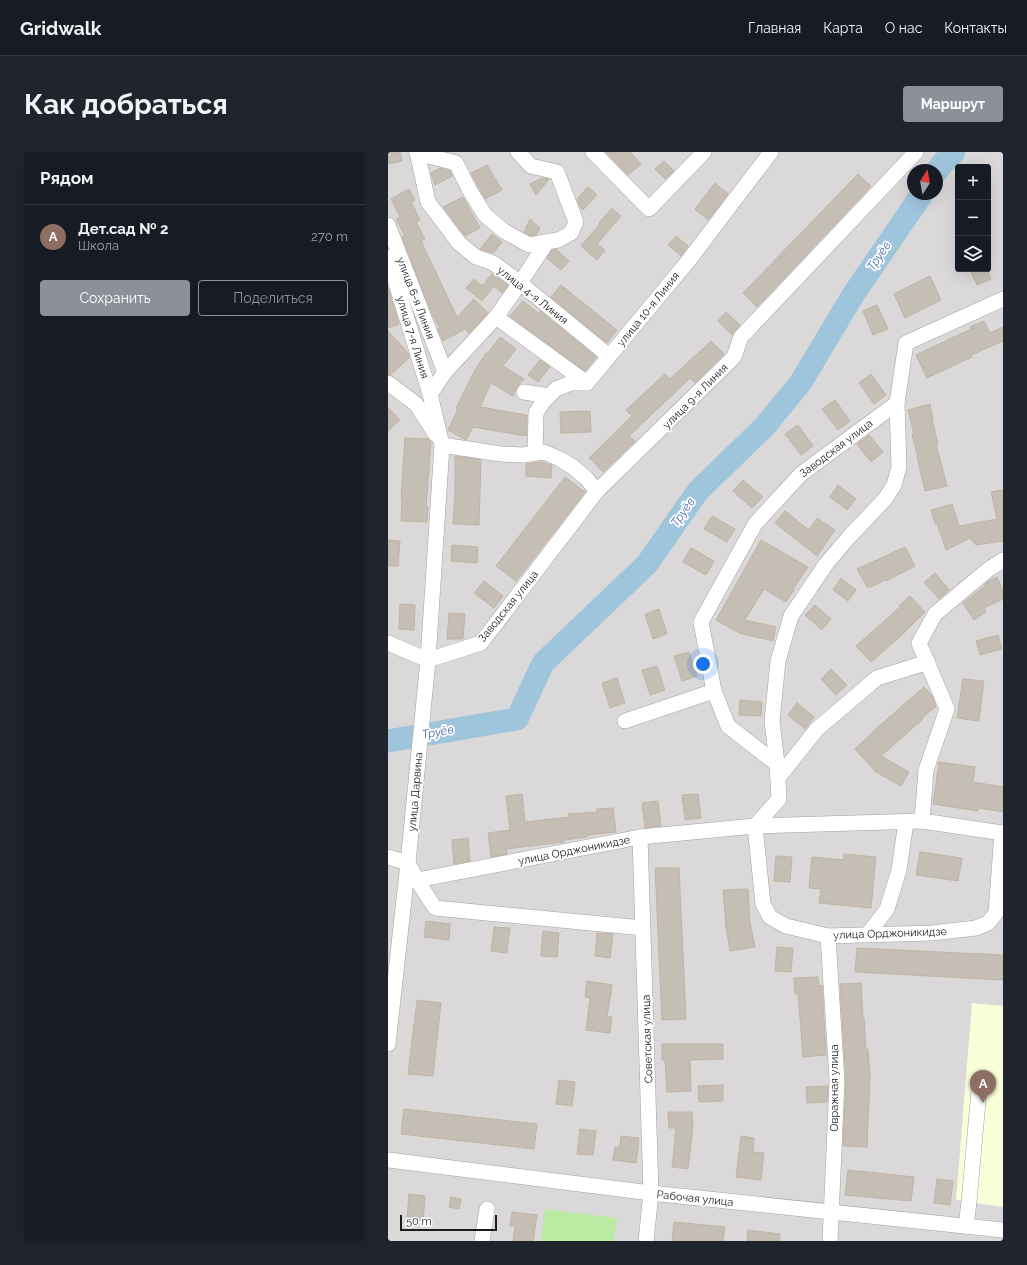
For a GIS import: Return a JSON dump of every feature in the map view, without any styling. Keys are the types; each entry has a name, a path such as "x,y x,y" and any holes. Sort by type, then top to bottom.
{"street":[{"path":"417,152 456,162 470,191 485,215 504,231 529,245 558,240 571,234 576,222 557,172 531,166 518,152"},
{"name":"улица 4-я Линия","path":"417,152 428,202 455,237 476,258 493,263 610,356"},
{"path":"593,152 649,209 704,152"},
{"name":"улица 10-я Линия","path":"587,383 689,260 770,152"},
{"name":"улица 9-я Линия","path":"597,492 734,357 741,337 916,152"},
{"name":"улица 6-я Линия","path":"388,225 445,372"},
{"path":"430,394 445,372 496,317 547,242"},
{"name":"улица 7-я Линия","path":"388,257 430,394 442,445"},
{"path":"755,826 779,799 778,771 772,721 778,661 791,616 826,564 849,536 885,499 894,485 899,467 897,403 906,343 1003,298"},
{"path":"496,317 587,383"},
{"path":"388,383 416,404 442,445 501,454 523,455 544,452 560,459 586,478 597,492"},
{"path":"535,453 536,413 543,402 556,389 571,383 587,383"},
{"path":"524,392 549,396"},
{"name":"Заводская улица","path":"778,771 728,726 714,691 701,622 756,524 801,474 897,403"},
{"name":"улица Дарвина","path":"388,1044 416,787 428,660 442,445"},
{"name":"Заводская улица","path":"428,660 482,643 597,492"},
{"path":"922,821 926,770 947,709 919,643 935,614 989,568 1003,560"},
{"path":"388,642 428,660"},
{"path":"778,771 817,729 877,678 928,662"},
{"path":"625,721 714,691"},
{"name":"улица Орджоникидзе","path":"418,880 640,837 755,826 922,821 1002,833 996,913 988,923 976,928 932,933 828,936 786,926 770,917 763,904 755,826"},
{"path":"868,934 887,909 899,870 906,822"},
{"name":"Советская улица","path":"640,837 652,1193 646,1241"},
{"path":"388,857 408,863 435,908 643,928"},
{"name":"Овражная улица","path":"828,936 837,1081 830,1241"},
{"path":"966,1226 979,1090"},
{"name":"Рабочая улица","path":"388,1160 652,1193 1003,1230"},
{"path":"482,1241 486,1209"}],"shaded area":[{"path":"388,152 1003,152 1003,1241 388,1241"},
{"path":"972,1003 1003,1006 1003,1207 956,1200"}],"green space":[{"path":"545,1209 617,1218 614,1241 541,1241"}],"building":[{"path":"388,152 400,152 402,161 388,164"},
{"path":"606,152 630,152 641,164 628,175"},
{"path":"664,161 674,171 665,179 655,169"},
{"path":"487,165 502,190 485,199 471,173"},
{"path":"440,168 450,171 452,176 435,185 431,173"},
{"path":"858,174 871,186 757,307 743,293"},
{"path":"542,178 549,179 536,195 530,184"},
{"path":"715,183 728,194 708,220 695,209"},
{"path":"588,187 597,195 583,210 577,199"},
{"path":"409,189 415,200 411,202 420,220 416,222 425,239 421,241 457,317 474,299 488,313 469,333 465,329 443,341 438,329 440,328 432,314 402,237 405,236 396,219 400,217 391,199"},
{"path":"463,197 480,228 465,236 443,207"},
{"path":"612,208 621,216 597,244 605,250 597,260 581,246"},
{"path":"530,219 540,228 536,235 531,236 524,232"},
{"path":"492,234 502,242 493,253 480,249"},
{"path":"676,236 688,246 681,256 668,245"},
{"path":"556,249 569,261 561,270 547,258 552,250"},
{"path":"971,272 988,272 991,279 977,285"},
{"path":"492,274 508,285 502,293 494,286 482,301 466,288 474,279 482,286"},
{"path":"930,276 941,300 905,318 894,294"},
{"path":"561,285 617,330 607,343 551,297"},
{"path":"388,288 399,324 388,328"},
{"path":"523,301 538,313 540,311 596,357 585,371 510,316"},
{"path":"877,305 888,329 873,335 863,311"},
{"path":"726,312 740,325 732,335 718,321"},
{"path":"984,321 990,333 1003,327 1003,341 971,355 972,357 927,378 916,355 971,329 970,327"},
{"path":"388,331 408,353 409,358 390,375 388,374"},
{"path":"500,337 516,349 503,366 524,379 517,387 513,396 491,383 480,407 527,415 526,436 473,427 466,440 448,430 458,409 456,408 475,370 486,353 487,354"},
{"path":"711,341 724,354 695,383 690,378 629,436 635,441 603,472 589,458 632,416 626,410 665,374 670,379"},
{"path":"540,360 550,367 538,382 528,375"},
{"path":"871,374 886,395 874,404 859,383"},
{"path":"835,400 850,421 838,430 822,409"},
{"path":"930,404 938,444 936,444 947,486 925,491 912,435 914,434 908,410"},
{"path":"388,407 400,420 388,431"},
{"path":"590,411 591,432 561,433 560,412"},
{"path":"798,425 813,446 801,455 785,434"},
{"path":"869,435 883,452 871,462 857,444"},
{"path":"405,438 428,439 431,442 426,507 428,507 427,522 401,521"},
{"path":"455,456 481,460 479,525 453,524"},
{"path":"540,462 552,465 551,478 526,476 526,464"},
{"path":"565,477 585,492 516,581 496,566"},
{"path":"743,480 763,497 752,508 733,491"},
{"path":"838,485 856,499 847,510 830,497"},
{"path":"1003,490 1003,541 976,545 970,538 946,550 931,510 952,504 959,526 997,519 991,492"},
{"path":"785,511 809,530 817,518 835,530 817,556 775,523"},
{"path":"712,516 735,529 727,542 704,529"},
{"path":"388,540 400,541 398,566 388,566"},
{"path":"761,540 808,567 786,602 764,589 745,620 776,627 773,641 739,633 716,620"},
{"path":"452,545 478,547 477,563 451,561"},
{"path":"905,547 915,566 886,581 885,580 871,587 867,587 857,569"},
{"path":"691,548 714,561 706,575 683,562"},
{"path":"935,573 949,590 939,599 924,582"},
{"path":"997,577 1003,590 1003,599 984,608 986,612 974,620 963,603 985,586 985,584"},
{"path":"841,578 856,590 848,601 833,590"},
{"path":"484,581 503,596 494,608 474,593"},
{"path":"910,596 925,612 902,635 871,662 856,646 900,607 899,606"},
{"path":"400,604 415,605 414,630 399,629"},
{"path":"815,605 831,619 822,630 805,615"},
{"path":"659,609 667,634 653,639 645,614"},
{"path":"449,613 465,614 463,639 447,639"},
{"path":"998,635 1002,649 980,655 976,641"},
{"path":"689,652 697,676 682,681 674,656"},
{"path":"657,666 665,690 650,695 642,670"},
{"path":"831,669 847,685 836,695 821,679"},
{"path":"617,678 625,703 610,708 602,683"},
{"path":"963,679 984,681 979,721 957,718"},
{"path":"924,687 932,696 936,706 881,756 909,772 901,786 876,772 855,749"},
{"path":"740,700 762,702 761,716 739,715"},
{"path":"797,703 814,717 805,729 788,715"},
{"path":"939,762 975,767 973,782 1003,787 1003,812 978,808 978,811 933,804"},
{"path":"522,794 525,822 569,817 568,814 597,812 597,809 613,808 616,832 587,835 587,837 564,840 564,842 506,849 507,854 491,857 488,833 510,830 506,796"},
{"path":"698,794 701,818 685,820 682,795"},
{"path":"658,801 661,826 645,828 642,803"},
{"path":"468,838 470,861 454,864 452,840"},
{"path":"920,852 962,858 958,881 916,875"},
{"path":"844,854 876,857 871,908 819,903 821,889 809,888 812,857 844,860"},
{"path":"776,856 792,857 790,882 774,881"},
{"path":"655,868 679,868 686,1019 662,1020"},
{"path":"748,889 750,923 755,947 730,951 726,927 723,890"},
{"path":"426,921 450,924 449,940 424,937"},
{"path":"494,927 510,928 507,953 491,951"},
{"path":"543,931 559,933 557,957 541,956"},
{"path":"597,933 613,934 610,958 595,956"},
{"path":"777,947 793,948 791,972 775,971"},
{"path":"857,948 1003,955 1003,980 855,972"},
{"path":"818,977 819,986 822,985 826,1055 803,1057 798,993 795,994 794,978"},
{"path":"587,981 612,985 607,1017 612,1017 610,1033 586,1030 590,998 585,997"},
{"path":"861,983 866,1049 868,1049 870,1075 867,1147 843,1146 846,1081 840,984"},
{"path":"417,1000 441,1003 433,1076 408,1074"},
{"path":"662,1044 723,1044 723,1059 690,1060 691,1091 667,1092 665,1060 662,1060"},
{"path":"559,1080 575,1082 572,1106 556,1104"},
{"path":"723,1085 723,1101 699,1102 698,1086"},
{"path":"828,1086 827,1102 807,1103 806,1087"},
{"path":"404,1109 537,1124 534,1149 401,1134"},
{"path":"668,1112 692,1112 693,1126 688,1169 672,1167 676,1128 669,1128"},
{"path":"580,1129 596,1131 593,1155 577,1154"},
{"path":"621,1136 639,1138 636,1163 613,1160 615,1147 620,1147"},
{"path":"741,1136 754,1138 753,1152 764,1153 761,1180 736,1177"},
{"path":"848,1170 914,1177 911,1201 845,1195"},
{"path":"937,1179 953,1181 950,1205 934,1203"},
{"path":"409,1194 425,1196 423,1221 407,1219"},
{"path":"451,1197 461,1199 459,1209 449,1207"},
{"path":"512,1212 537,1215 533,1241 513,1241 515,1226 510,1226"},
{"path":"674,1222 725,1227 723,1241 672,1241"},
{"path":"748,1230 780,1234 779,1241 747,1241"}],"waterway":[{"name":"Труёв","path":"942,164 954,152"},
{"name":"Труёв","path":"388,741 517,719 543,663 647,564 698,491 765,426 801,382 853,295 918,200"}],"place":[{"name":"Дет.сад № 2","path":"983,1103"}]}
